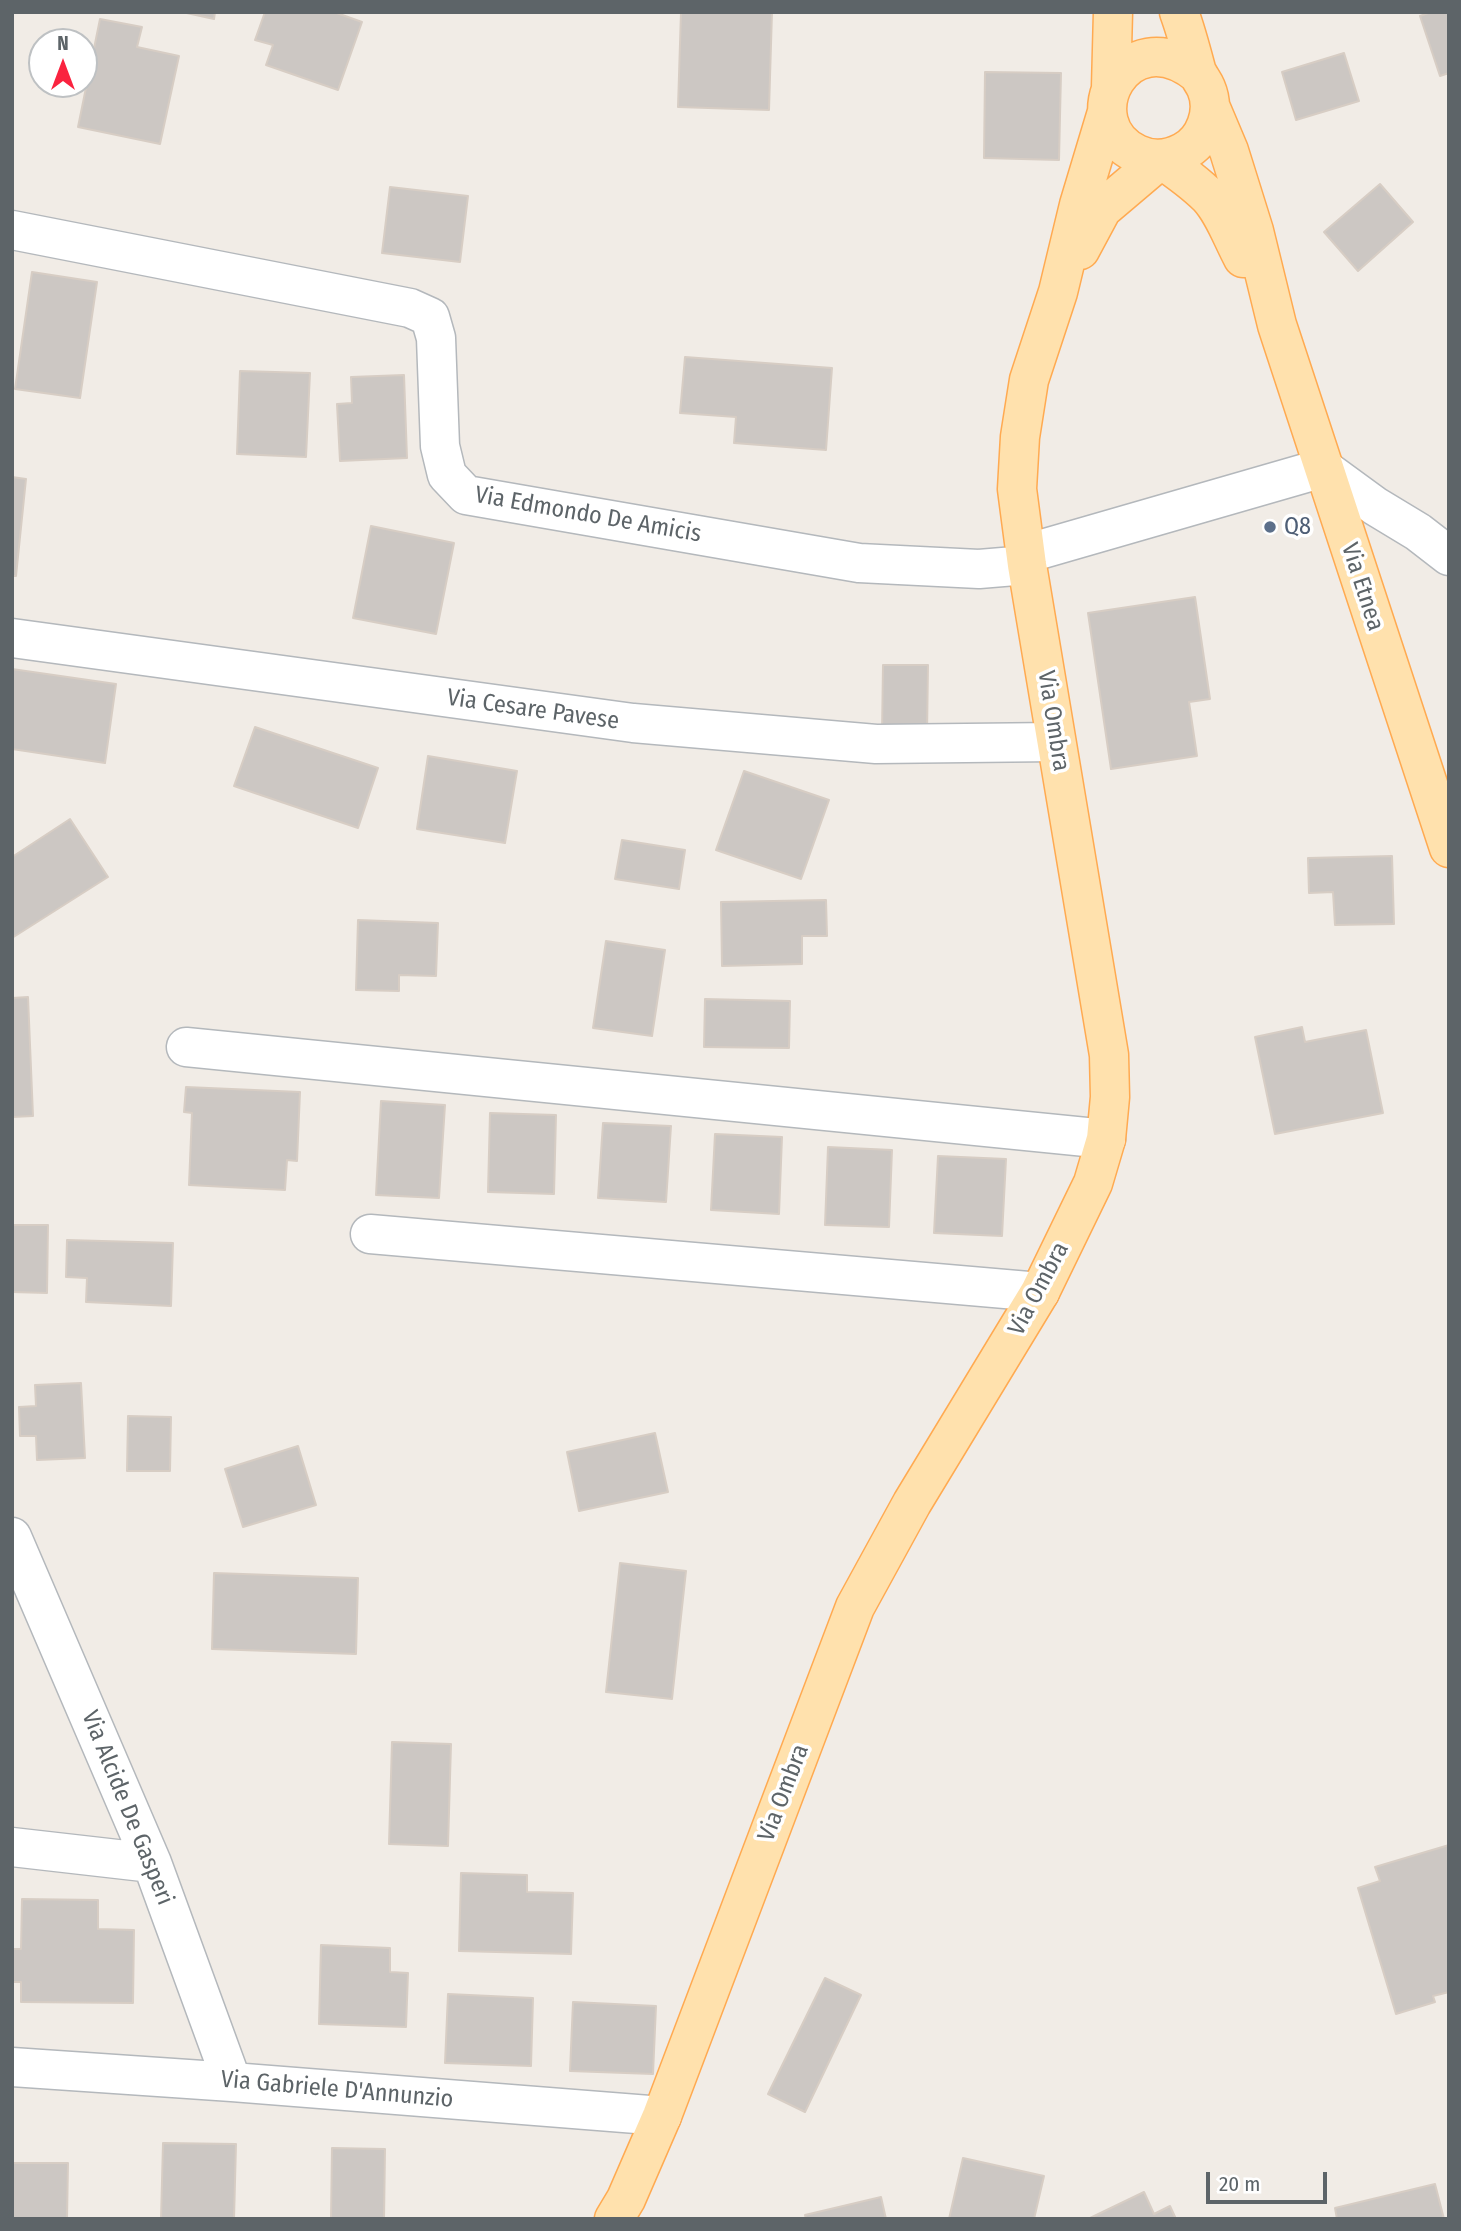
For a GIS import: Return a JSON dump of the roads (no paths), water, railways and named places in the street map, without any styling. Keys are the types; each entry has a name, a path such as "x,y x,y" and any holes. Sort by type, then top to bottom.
{"main road":[{"path":"1058,292 1109,100 1121,73 1134,62 1151,56 1176,60 1204,90 1208,122 1202,136 1191,148 1176,156 1145,158 1119,141 1111,127 1109,100 1112,12"},
{"path":"1179,12 1254,231 1277,326"},
{"path":"1058,292 1102,209 1161,159"},
{"path":"1161,159 1208,197 1220,213 1277,326"},
{"path":"1127,187 1155,179 1174,181 1184,183 1208,197"},
{"name":"Via Ombra","path":"614,2219 626,2199 662,2116 855,1607 912,1503 1041,1292 1093,1183 1106,1139 1110,1097 1109,1055 1026,560 1017,489 1020,437 1029,380 1058,292"},
{"name":"Via Etnea","path":"1277,326 1449,848"}],"street":[{"name":"Via Edmondo De Amicis","path":"12,230 411,308 430,317 436,338 440,446 447,475 466,495 859,563 979,569 1026,560"},
{"path":"1026,560 1323,468 1449,556"},
{"name":"Via Cesare Pavese","path":"12,638 633,723 876,744 1056,742"},
{"path":"186,1046 1106,1139"},
{"path":"370,1234 1041,1292"},
{"name":"Via Alcide De Gasperi","path":"12,1537 152,1863 232,2082"},
{"path":"12,1847 152,1863"},
{"name":"Via Gabriele D'Annunzio","path":"12,2067 662,2116"}],"place":[{"name":"Q8","path":"1270,527"}]}
